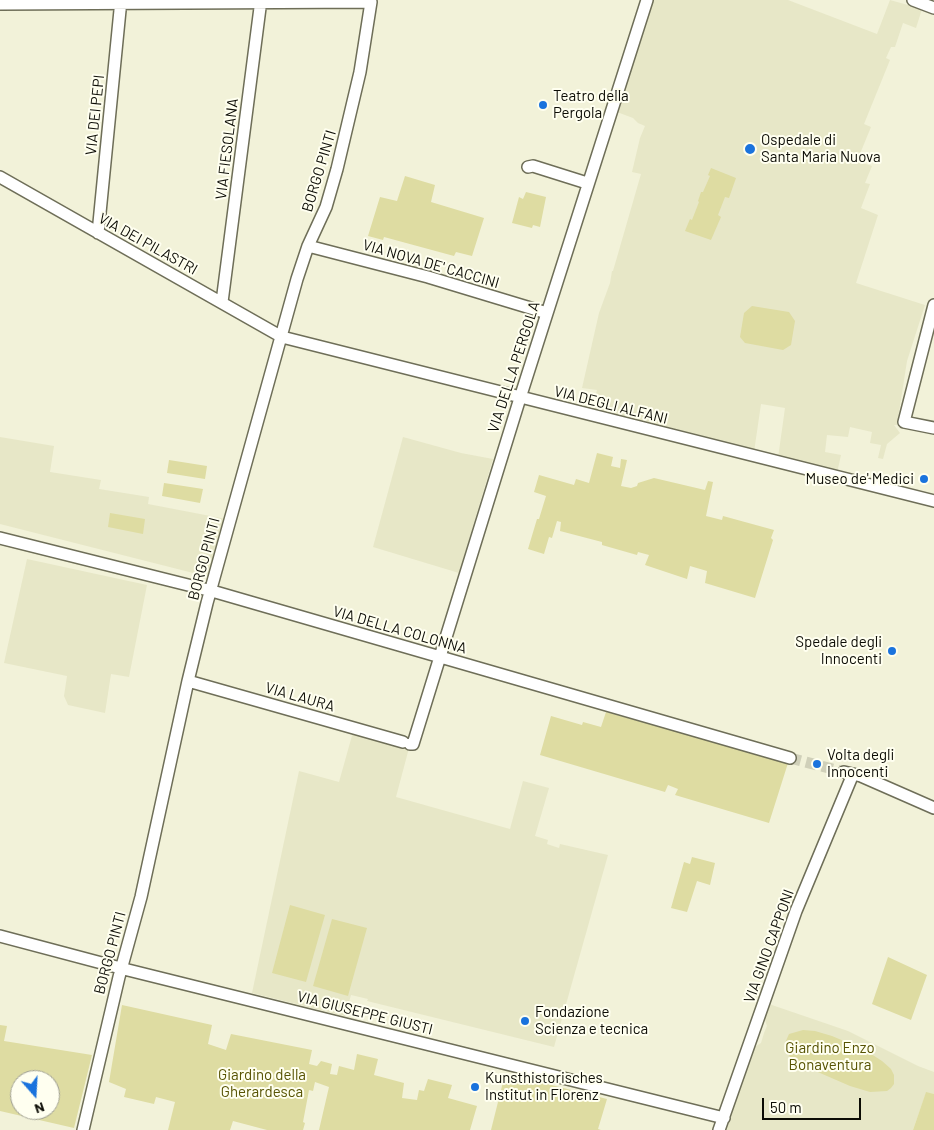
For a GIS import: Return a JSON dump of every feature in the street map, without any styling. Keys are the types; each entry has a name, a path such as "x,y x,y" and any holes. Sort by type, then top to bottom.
{"street":[{"name":"VIA DELLA PERGOLA","path":"409,743 440,657 587,183 647,0"},
{"path":"912,0 934,8"},
{"path":"0,4 261,1"},
{"name":"BORGO PINTI","path":"83,1130 121,968 141,897 188,681 210,591 297,279 308,246 326,207 337,169 360,72 370,2 261,1"},
{"name":"VIA FIESOLANA","path":"222,302 261,1"},
{"name":"VIA DEI PEPI","path":"98,233 121,2"},
{"path":"528,167 533,166 587,183"},
{"name":"VIA DEI PILASTRI","path":"0,177 282,337"},
{"name":"VIA NOVA DE' CACCINI","path":"308,246 428,277 547,313"},
{"path":"934,305 904,422 934,428"},
{"name":"VIA DEGLI ALFANI","path":"282,337 520,398 933,498"},
{"name":"VIA DELLA COLONNA","path":"0,538 210,591 790,758"},
{"name":"VIA LAURA","path":"188,681 409,743"},
{"name":"VIA GINO CAPPONI","path":"719,1130 796,911 849,773 861,776 934,808"},
{"name":"VIA GIUSEPPE GIUSTI","path":"0,936 121,968 724,1118"}],"shaded area":[{"path":"653,0 788,0 877,34 890,0 922,9 916,28 903,23 895,47 891,47 886,58 890,60 864,124 871,127 857,161 872,166 865,183 870,184 861,208 878,215 856,283 925,305 907,361 897,425 894,425 900,433 887,444 883,459 878,458 881,445 870,443 872,432 850,427 848,437 827,435 825,452 841,455 837,473 778,458 785,408 761,404 754,452 703,439 703,436 592,408 597,390 582,388 599,313 610,283 641,174 632,172 640,138 645,126 633,118 617,112"},
{"path":"0,437 54,446 50,472 101,480 99,489 149,497 148,504 226,519 209,577 0,524"},
{"path":"403,437 461,453 493,459 459,573 373,547"},
{"path":"27,559 147,585 129,677 111,674 105,713 68,705 64,696 67,676 4,663"},
{"path":"353,732 409,748 396,797 510,829 523,781 549,788 535,836 548,840 547,844 559,848 560,844 608,855 554,1047 367,1001 368,999 351,995 345,1016 252,993 299,771 339,782"},
{"path":"769,1004 848,1031 934,1072 934,1094 926,1093 913,1130 725,1130 753,1048 761,1043 767,1026 764,1017"}],"green space":[{"path":"711,168 736,178 729,198 725,197 718,215 721,217 711,240 685,231 690,219 692,220 701,192 703,192 710,176 708,175"},
{"path":"405,176 435,185 431,202 484,218 472,256 456,252 454,256 384,237 383,240 368,236 380,197 397,201"},
{"path":"526,192 546,197 540,227 533,225 532,228 512,223 519,197 523,199"},
{"path":"752,306 789,312 795,321 791,345 783,350 745,343 740,337 744,313"},
{"path":"597,453 613,457 611,466 620,468 621,459 627,460 621,486 631,488 637,486 638,483 654,478 705,490 708,481 713,482 706,516 722,520 723,516 774,530 771,538 773,540 755,598 705,583 707,571 690,566 687,579 645,565 649,555 638,552 637,555 602,545 602,542 560,531 561,522 557,521 552,538 549,537 544,554 528,549 546,496 534,492 539,475 574,485 576,479 589,483"},
{"path":"169,460 207,466 205,479 167,473"},
{"path":"164,483 203,489 200,503 162,496"},
{"path":"110,513 145,519 143,534 108,527"},
{"path":"606,712 788,763 769,823 675,795 678,789 668,785 665,792 540,755 551,716 582,725 583,722 601,727"},
{"path":"692,857 715,863 710,885 697,881 687,912 671,908 684,862 690,864"},
{"path":"290,905 325,915 306,982 272,973"},
{"path":"332,919 367,928 348,996 313,986"},
{"path":"888,957 927,975 911,1020 872,1004"},
{"name":"Giardino della Gherardesca","path":"122,1005 212,1025 208,1044 226,1050 231,1034 312,1050 309,1064 317,1066 321,1061 332,1064 330,1074 337,1075 339,1066 354,1070 357,1054 378,1059 374,1075 404,1083 402,1098 417,1100 419,1090 424,1091 428,1079 452,1085 448,1098 477,1106 470,1130 319,1130 329,1087 315,1082 313,1091 309,1090 303,1130 267,1130 233,1121 230,1130 168,1130 175,1102 156,1097 154,1104 124,1097 126,1089 109,1082"},
{"path":"0,1025 7,1026 4,1041 92,1055 74,1128 39,1120 60,1120 60,1070 10,1070 10,1113 0,1111"},
{"name":"Giardino Enzo Bonaventura","path":"803,1030 832,1036 865,1050 891,1069 894,1075 894,1084 887,1091 870,1092 850,1086 797,1063 790,1057 785,1043 789,1034"},
{"path":"516,1076 607,1099 598,1129 601,1130 491,1130 503,1082 514,1085"},
{"path":"926,1092 934,1094 934,1130 913,1130"}],"tunnel":[{"path":"790,758 844,772"}],"place":[{"name":"Teatro della Pergola","path":"543,105"},
{"name":"Ospedale di Santa Maria Nuova","path":"750,149"},
{"name":"Museo de' Medici","path":"924,479"},
{"name":"Spedale degli Innocenti","path":"892,651"},
{"name":"Volta degli Innocenti","path":"817,764"},
{"name":"Fondazione Scienza e tecnica","path":"525,1021"},
{"name":"Kunsthistorisches Institut in Florenz","path":"475,1087"}]}
